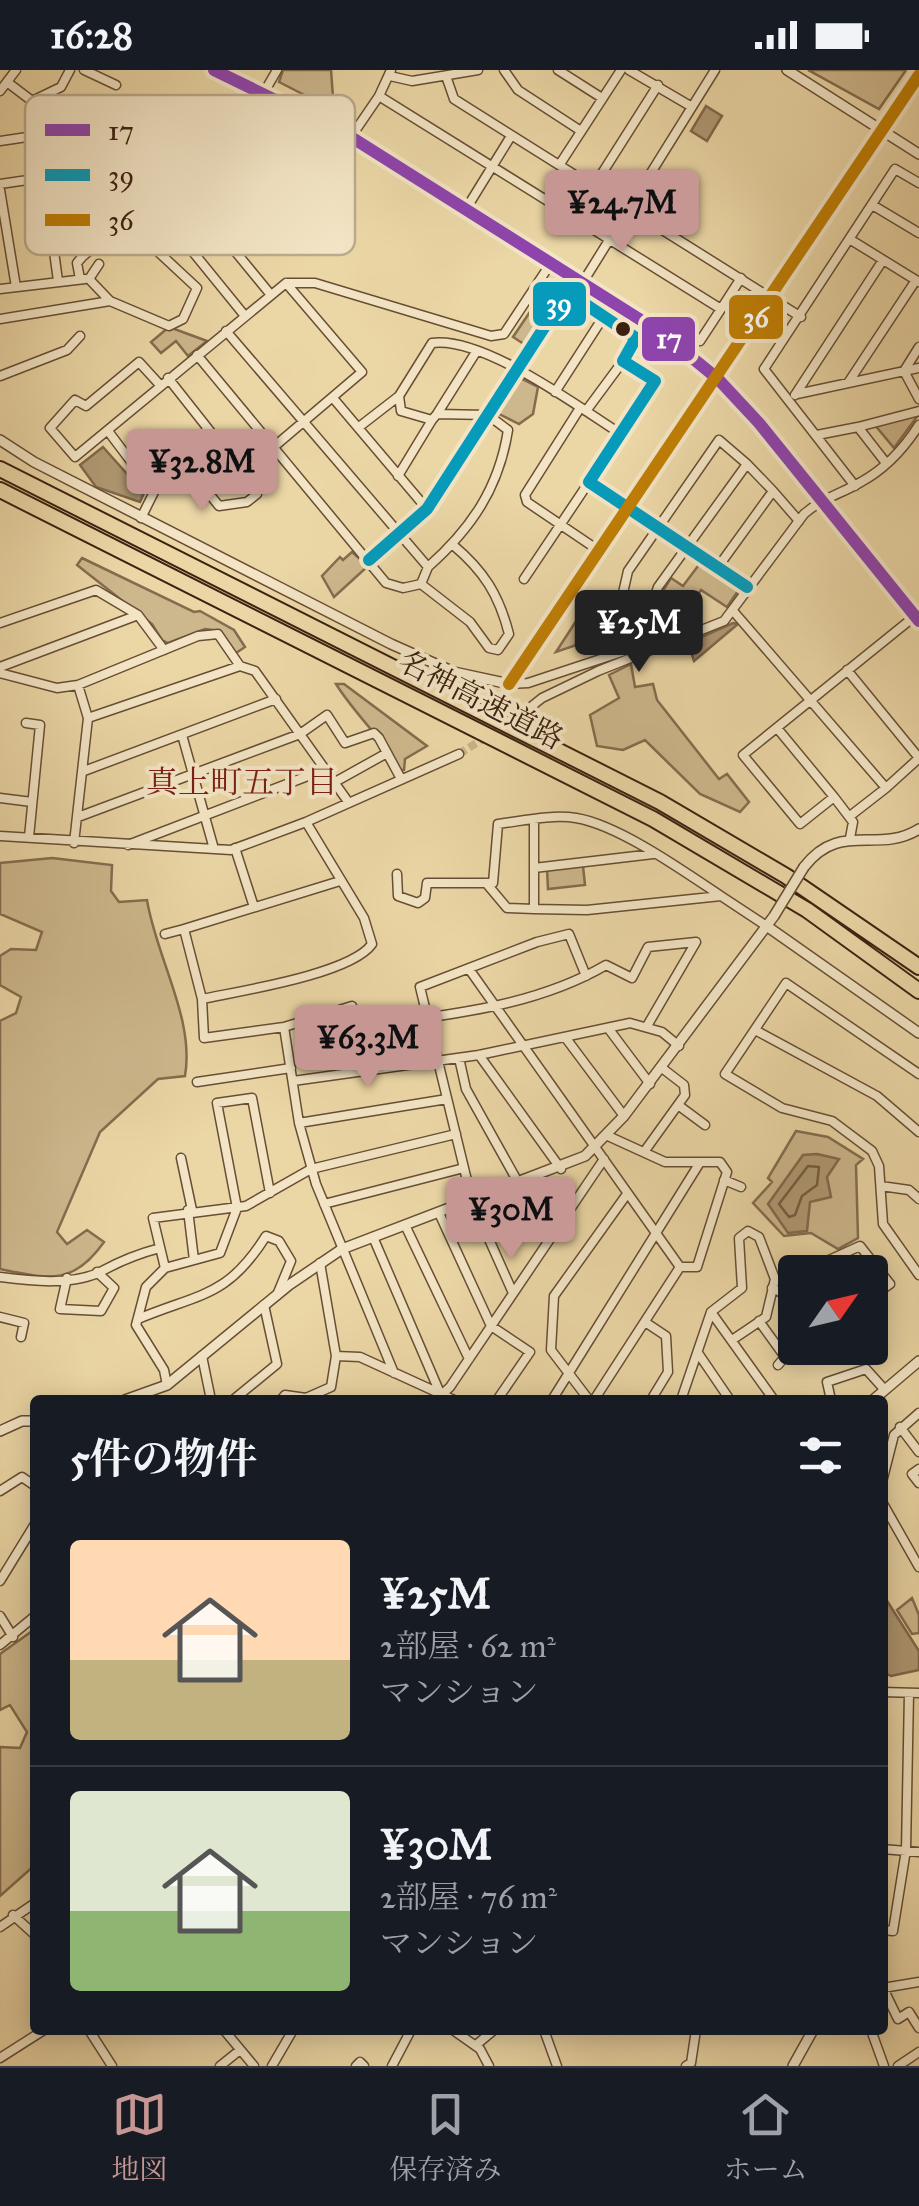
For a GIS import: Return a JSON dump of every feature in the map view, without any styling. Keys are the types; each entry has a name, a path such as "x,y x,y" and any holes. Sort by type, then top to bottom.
{"highway":[{"name":"名神高速道路","path":"0,469 660,802 786,876 919,965"},
{"name":"名神高速道路","path":"0,490 653,819 758,878 858,944 919,995"}],"street":[{"path":"0,91 16,70"},
{"path":"44,95 61,87 70,70"},
{"path":"84,70 111,85"},
{"path":"214,70 272,95"},
{"path":"264,95 277,70"},
{"path":"355,132 390,73 412,82 478,70"},
{"path":"504,70 518,90 580,131"},
{"path":"558,70 602,98"},
{"path":"560,164 620,70"},
{"path":"629,70 692,107"},
{"path":"787,70 919,154"},
{"path":"583,282 712,71"},
{"path":"509,684 718,379 919,75"},
{"path":"446,76 454,99 802,317"},
{"path":"6,82 25,96"},
{"path":"594,186 658,86"},
{"path":"379,96 721,308"},
{"path":"0,140 25,136"},
{"path":"466,209 511,136"},
{"path":"355,140 663,334 718,379 917,618 743,755 800,824 834,797"},
{"path":"855,486 816,435 792,395 764,369 802,317 895,169 919,184"},
{"path":"16,287 0,187 25,182"},
{"path":"874,206 919,234"},
{"path":"848,383 917,281 851,240"},
{"path":"54,255 58,281"},
{"path":"83,255 77,263 84,279 110,302 170,326 183,319 197,288 162,255"},
{"path":"195,255 244,316"},
{"path":"239,255 271,294"},
{"path":"792,395 883,260"},
{"path":"160,385 139,362 86,406 74,400 50,428 75,457 286,283 316,283 491,336 504,334 551,263"},
{"path":"0,289 84,279 100,264"},
{"path":"700,340 741,278"},
{"path":"243,472 362,372 286,283"},
{"path":"368,560 428,510 568,292 636,338 526,494 527,502 598,550"},
{"path":"0,319 110,302"},
{"path":"555,392 604,316"},
{"path":"226,331 428,568"},
{"path":"0,376 67,350 80,336"},
{"path":"359,427 399,396 432,342 448,340 518,368 621,434"},
{"path":"904,371 919,346"},
{"path":"398,476 476,352"},
{"path":"197,355 386,583 403,588 421,584"},
{"path":"524,579 655,381 623,361"},
{"path":"792,395 919,368"},
{"path":"904,371 919,399"},
{"path":"168,378 243,472 257,494 246,502 219,506 178,454 208,429"},
{"path":"399,396 400,411 434,417 488,414 508,430 492,491 454,545 428,568 421,584"},
{"path":"333,398 428,510"},
{"path":"816,435 919,411"},
{"path":"522,714 542,698 598,670 661,647 734,612 747,587 799,521 820,500 855,486 886,463 919,425"},
{"path":"858,427 886,463"},
{"path":"108,431 154,492 141,518"},
{"path":"0,440 141,518 390,644 454,672 509,684 528,684 652,642 661,647"},
{"path":"747,464 658,587 652,604 620,606 628,572 719,440 747,464 799,521"},
{"path":"589,482 747,587"},
{"path":"718,567 773,492"},
{"path":"421,584 470,622 489,648 498,650 506,643 509,634 495,592 481,569 454,545"},
{"path":"0,623 90,589 138,614 164,650"},
{"path":"734,612 886,788"},
{"path":"0,670 138,614"},
{"path":"0,670 56,688 78,684 198,636 218,634 240,666"},
{"path":"88,718 240,666 256,671 349,803"},
{"path":"847,670 919,758 850,816"},
{"path":"74,843 88,718 78,684"},
{"path":"84,771 276,699"},
{"path":"78,817 300,734 327,715 345,743 374,733 400,777"},
{"path":"26,723 40,725 29,837"},
{"path":"777,728 850,816 850,838"},
{"path":"182,736 214,850"},
{"path":"334,782 388,752"},
{"path":"0,836 124,846 235,848 306,822 459,754"},
{"path":"124,846 326,769"},
{"path":"0,798 32,802"},
{"path":"397,874 398,896 418,903 426,898 428,883 493,882 498,824 577,818 658,854 919,1033"},
{"path":"534,820 534,909"},
{"path":"202,999 282,983 365,954 372,944 364,918 306,822"},
{"path":"162,1392 320,1261 373,1237 561,1169 596,1148 650,1084 768,927 816,851 850,838 878,840 919,829"},
{"path":"235,848 254,908"},
{"path":"534,868 658,854"},
{"path":"165,934 340,882"},
{"path":"486,882 507,908 588,910 721,896"},
{"path":"184,929 202,999 204,1038 284,1028 352,1006 369,1071"},
{"path":"513,1293 472,1202 420,988 538,942 569,934 586,976"},
{"path":"357,1027 494,1005 586,976 606,964 632,978 648,947 696,942 647,1026"},
{"path":"469,969 680,1266 698,1267 726,1172 720,1162 666,1162 608,1136"},
{"path":"919,1074 786,984 724,1074 782,1108 832,1121 872,1152 881,1186 883,1224 919,1275"},
{"path":"293,1081 460,1058 630,1023 647,1026 679,1046"},
{"path":"284,1028 311,1169 394,1372"},
{"path":"608,1028 650,1084"},
{"path":"755,1030 877,1096 919,1132"},
{"path":"565,1036 624,1116"},
{"path":"479,1054 561,1169"},
{"path":"460,1058 466,1089 519,1184"},
{"path":"197,1082 291,1068"},
{"path":"644,1152 685,1095 684,1085 662,1068"},
{"path":"162,1392 164,1370 136,1325 146,1286 165,1268 220,1253 237,1208 217,1103 252,1098 270,1193"},
{"path":"300,1124 447,1100"},
{"path":"678,1104 705,1125"},
{"path":"165,1268 153,1218 190,1210 237,1208 311,1169 456,1134"},
{"path":"182,1158 194,1260"},
{"path":"439,1395 450,1387 604,1159"},
{"path":"555,1395 699,1164"},
{"path":"324,1204 464,1168"},
{"path":"724,1180 741,1187"},
{"path":"881,1186 909,1190 919,1200"},
{"path":"587,1395 567,1376 551,1350 554,1296 628,1194"},
{"path":"439,1214 491,1326 530,1352 500,1395"},
{"path":"406,1226 469,1359"},
{"path":"685,1395 712,1312 742,1288 738,1249 740,1238 748,1232 759,1237 775,1280 766,1317 732,1340"},
{"path":"138,1319 228,1285 245,1270 266,1236 279,1241 291,1262 277,1295"},
{"path":"373,1237 438,1395"},
{"path":"840,1255 860,1246 867,1255"},
{"path":"0,1277 29,1282 67,1278 97,1272 116,1259 160,1248"},
{"path":"315,1395 332,1387 336,1356 320,1261"},
{"path":"595,1395 680,1266"},
{"path":"67,1278 60,1309 101,1311 114,1288 97,1272"},
{"path":"772,1288 778,1291"},
{"path":"239,1395 276,1364 264,1305"},
{"path":"712,1312 770,1395"},
{"path":"0,1317 24,1323 21,1337"},
{"path":"759,1321 778,1348"},
{"path":"644,1322 666,1336 668,1372 654,1395"},
{"path":"698,1354 727,1395"},
{"path":"202,1356 210,1395"},
{"path":"336,1356 360,1357 436,1395"},
{"path":"878,1395 919,1361"},
{"path":"830,1395 828,1382 866,1369 884,1390"},
{"path":"888,1451 900,1428 919,1412"},
{"path":"2,1427 30,1422"},
{"path":"900,1428 919,1452"},
{"path":"919,1469 912,1474 919,1483"},
{"path":"0,1490 22,1477 30,1483"},
{"path":"888,1513 919,1567"},
{"path":"0,1581 30,1532"},
{"path":"0,1616 13,1637"},
{"path":"0,1645 30,1621"},
{"path":"888,1692 919,1693"},
{"path":"888,1931 893,1932 906,1850 908,1693"},
{"path":"908,1738 919,1738"},
{"path":"888,1849 919,1852"},
{"path":"0,1926 30,1906"},
{"path":"13,1915 30,1931"},
{"path":"888,1987 919,1982"},
{"path":"888,1998 898,2019 909,2012 919,2028"},
{"path":"0,2058 36,2035"},
{"path":"91,2035 112,2066"},
{"path":"228,2035 254,2066"},
{"path":"272,2066 290,2035"},
{"path":"392,2066 409,2035"},
{"path":"461,2035 476,2045 490,2066"},
{"path":"476,2045 488,2035"},
{"path":"546,2035 557,2066"},
{"path":"686,2066 691,2063 695,2035"},
{"path":"793,2066 810,2035"},
{"path":"873,2035 884,2066"},
{"path":"220,2066 240,2050"},
{"path":"898,2066 919,2052"},
{"path":"356,2066 360,2062 364,2066"}],"shaded area":[{"path":"283,70 331,70 333,95 304,95 279,82"},
{"path":"808,70 906,70 879,109"},
{"path":"540,297 553,306 527,346 513,337"},
{"path":"169,327 207,341 188,356 176,341 161,353 151,342"},
{"path":"516,376 538,387 533,414 519,424 499,414 497,407"},
{"path":"919,414 894,448 874,424"},
{"path":"352,552 368,566 334,597 322,576 340,557 343,560"},
{"path":"82,558 194,612 200,611 234,630 245,647 236,653 220,631 205,629 168,643 162,640 152,624 77,565"},
{"path":"701,562 740,588 727,607 701,590 689,608 661,594 671,578 683,586"},
{"path":"593,595 603,602 597,638 556,652"},
{"path":"631,664 635,687 653,684 657,700 719,779 727,774 749,802 740,812 700,794 645,740 623,750 597,746 590,715 619,698 609,675"},
{"path":"336,684 344,684 427,746 405,759 404,770 399,770"},
{"path":"52,858 112,865 111,891 119,902 147,900 180,1010 187,1054 185,1076 158,1079 100,1132 57,1232 67,1244 87,1230 104,1242 82,1266 59,1276 0,1269 0,1021 16,1013 21,997 0,985 0,956 11,949 36,950 42,932 0,914 0,863"},
{"path":"583,866 585,885 548,889 547,869"},
{"path":"796,1131 828,1137 863,1159 856,1165 858,1238 838,1249 811,1233 784,1236 753,1203 772,1182 768,1178"},
{"path":"912,1598 919,1615 919,1633 912,1634 897,1610"},
{"path":"30,1633 30,1869 0,1896 0,1747 20,1748 27,1732 10,1705 0,1710 0,1654"}],"water":[{"path":"706,106 722,116 707,141 691,131"},
{"path":"103,447 144,493 140,502 96,487 80,465"},
{"path":"679,603 697,614 698,624 661,638 657,636"},
{"path":"738,624 694,661 688,643"},
{"path":"803,1155 839,1159 827,1177 831,1197 810,1202 807,1231 788,1233 768,1204"},
{"path":"888,1602 919,1651 919,1670 891,1676"}],"tunnel":[{"path":"459,754 522,714"}],"transit line":[{"name":"17","path":"214,70 265,95"},
{"name":"36","path":"509,684 919,75"},
{"name":"17","path":"355,140 663,334 718,379 759,423 919,621"},
{"name":"39","path":"369,560 427,509 567,292 636,338 623,361 655,381 589,482 747,587"}],"district":[{"name":"真上町五丁目","path":"242,782"}]}
